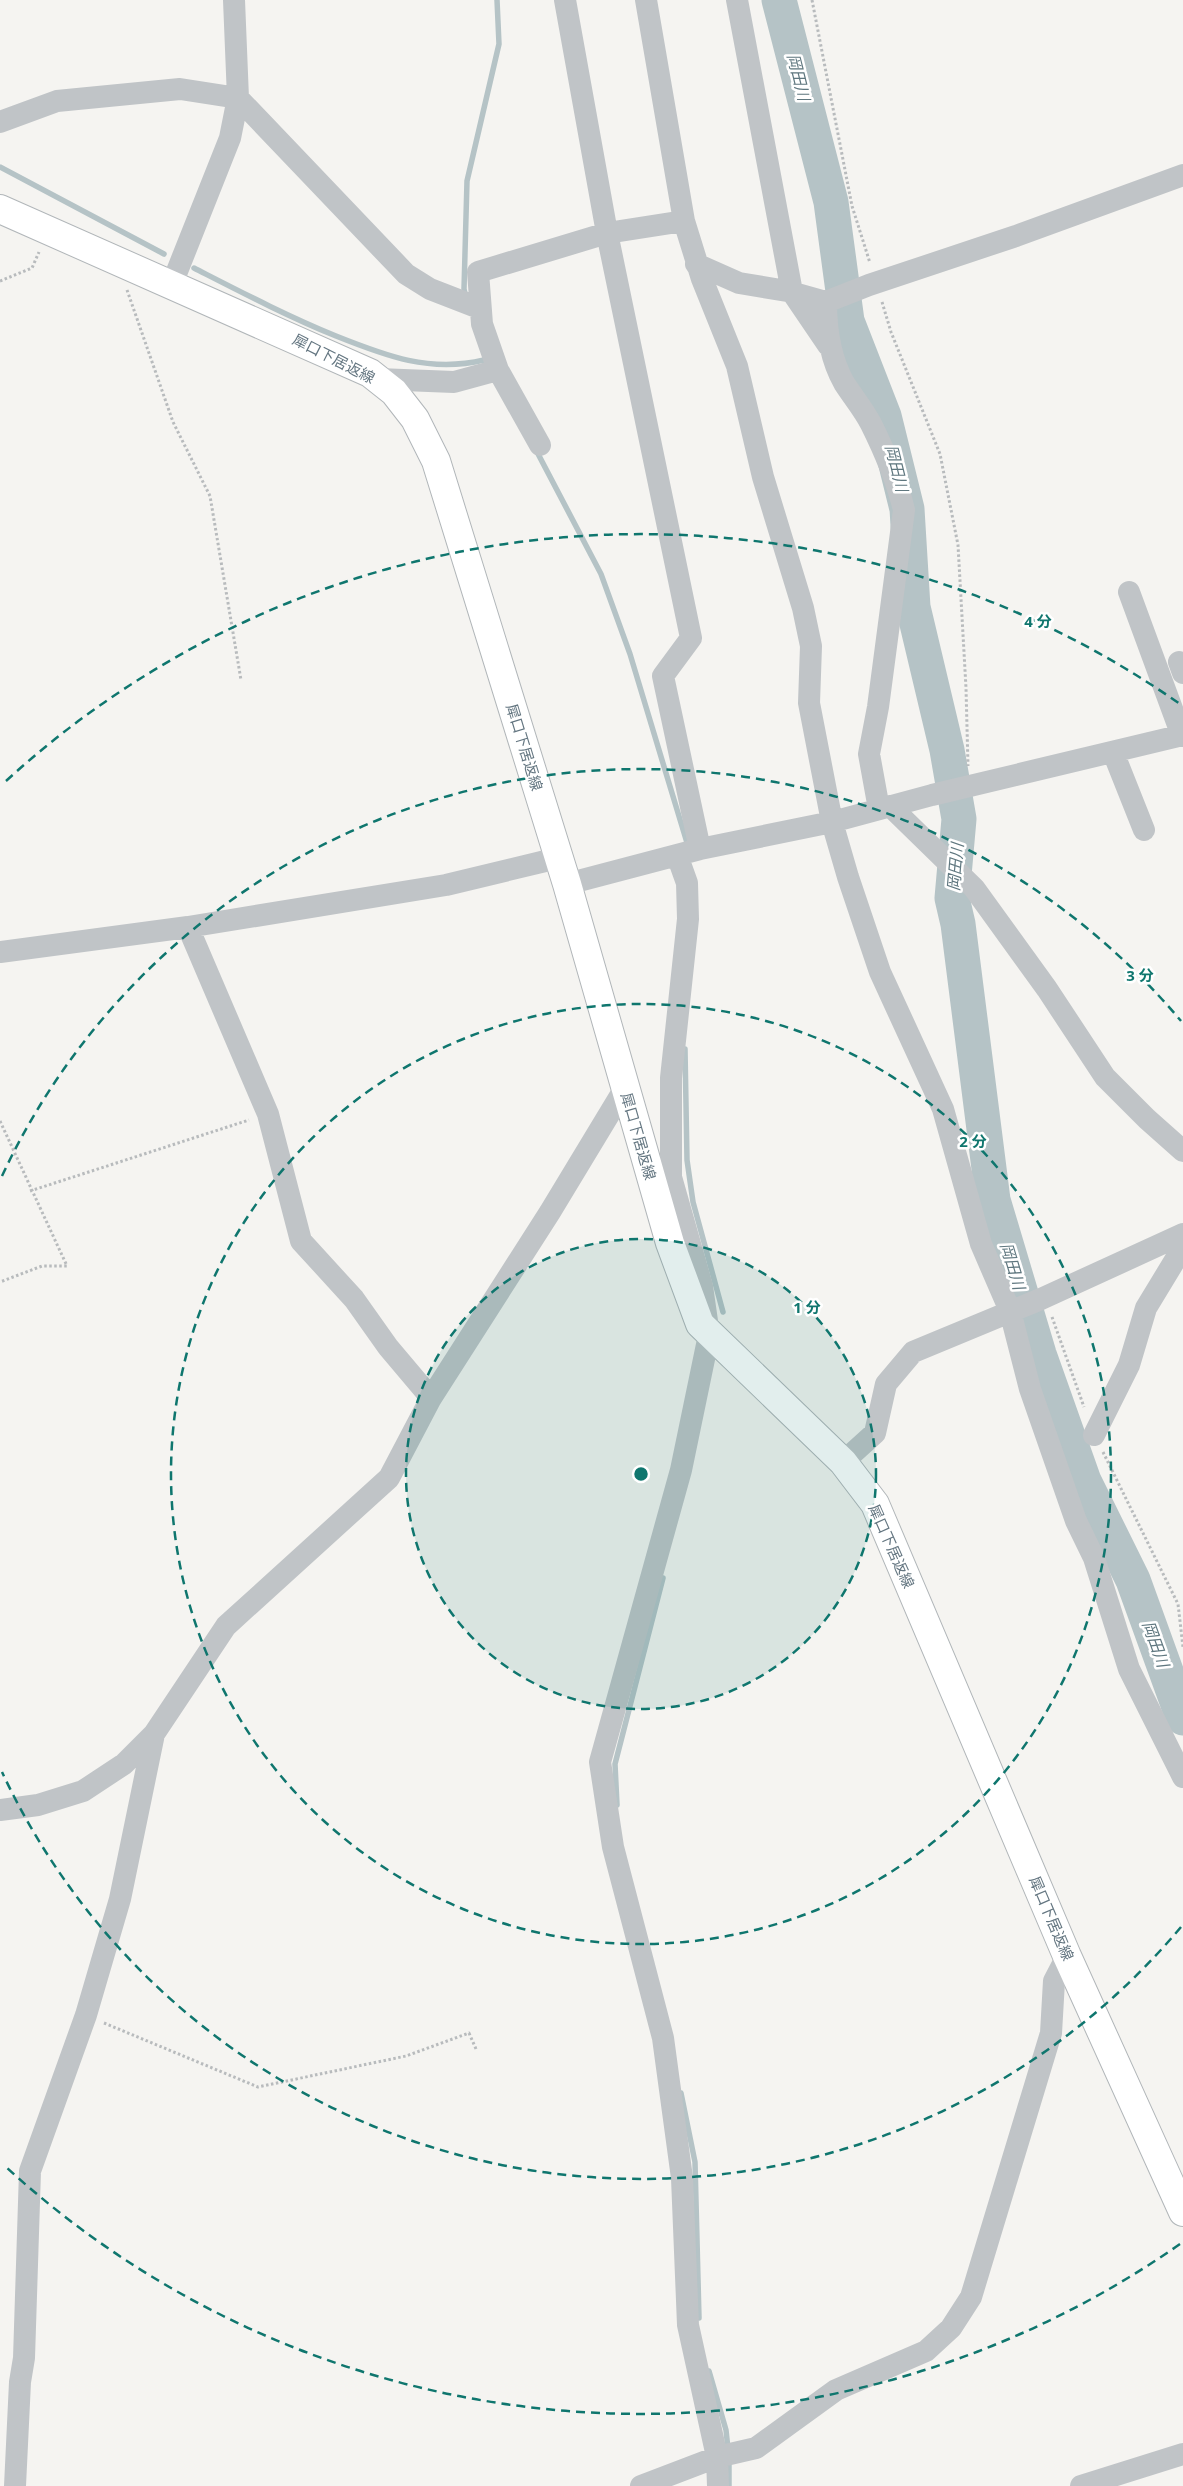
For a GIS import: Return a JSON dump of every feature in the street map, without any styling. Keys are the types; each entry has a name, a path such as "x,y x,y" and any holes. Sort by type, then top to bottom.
{"main road":[{"name":"犀口下居返線","path":"0,209 284,333 370,373 394,392 415,419 436,462 567,884 670,1243 700,1324 709,1335 756,1377 843,1462 875,1504 1068,1956 1183,2212"}],"street":[{"path":"172,284 230,138 238,98 234,0"},
{"path":"565,0 607,233 691,638 663,676 700,849"},
{"path":"646,0 684,221 696,264 737,366 763,477 803,608 811,646 809,703 832,822 880,972 943,1109 981,1244 1010,1312 1030,1389 1076,1521 1094,1558 1129,1669 1183,1777"},
{"path":"737,0 792,292 831,349"},
{"path":"0,122 56,101 180,89 238,98 406,274 430,289 469,305 482,324 490,373 540,445"},
{"path":"696,264 739,283 792,292 826,302 872,283 1016,236 1183,175"},
{"path":"469,305 478,272 607,233 684,221"},
{"path":"826,302 826,325 831,349 844,381 871,423 898,484 904,510 870,754 884,807 936,848 974,888 1047,989 1105,1077 1146,1119 1183,1151"},
{"path":"378,379 454,382 490,373"},
{"path":"567,884 700,849 832,822 932,795 1183,736 1129,592"},
{"path":"1113,752 1144,830"},
{"path":"677,855 687,882 688,919 671,1078 672,1177 702,1286 709,1335 681,1470 600,1762 613,1847 663,2038 682,2178 688,2325 725,2455 718,2486"},
{"path":"0,952 188,927 446,885 558,858"},
{"path":"188,927 268,1114 301,1241 354,1299 388,1347 431,1398"},
{"path":"0,1810 38,1805 83,1791 124,1764 154,1734 226,1626 389,1478 431,1398 550,1212 625,1088"},
{"path":"843,1462 875,1433 886,1384 913,1352 1043,1298 1183,1234"},
{"path":"1094,1435 1129,1365 1146,1308 1183,1247"},
{"path":"15,2486 20,2382 24,2358 30,2171 86,2015 120,1899 154,1734"},
{"path":"640,2486 725,2455 756,2448 836,2390 926,2351 951,2328 970,2297 1051,2033 1054,1982 1068,1956"},
{"path":"1081,2486 1183,2454"}],"path":[{"path":"812,0 852,206 872,283 940,454 958,545 966,688 968,788"},
{"path":"0,281 32,268 49,229"},
{"path":"122,263 126,286 173,422 210,496 241,680"},
{"path":"30,1191 268,1114"},
{"path":"0,1120 30,1191 67,1266 42,1266 0,1282"},
{"path":"1043,1298 1094,1435 1178,1604 1183,1647"},
{"path":"86,2015 258,2087 406,2056 469,2033 476,2049"}],"waterway":[{"path":"466,298 464,289 467,181 499,44 497,0"},
{"name":"岡田川","path":"779,0 831,202 847,321 884,416 907,509 913,607 947,750 959,819 952,898 958,924 993,1200 1039,1354 1084,1481 1133,1580 1183,1718"},
{"path":"0,167 164,254"},
{"path":"194,268 264,304 336,336 391,356 445,365 484,360"},
{"path":"536,450 601,574 630,654 688,846"},
{"path":"685,1049 687,1160 693,1202 723,1312"},
{"path":"617,1805 615,1764 663,1578"},
{"path":"681,2093 695,2162 699,2318"},
{"path":"709,2371 726,2430 728,2449"},
{"path":"729,2458 729,2486"}]}
